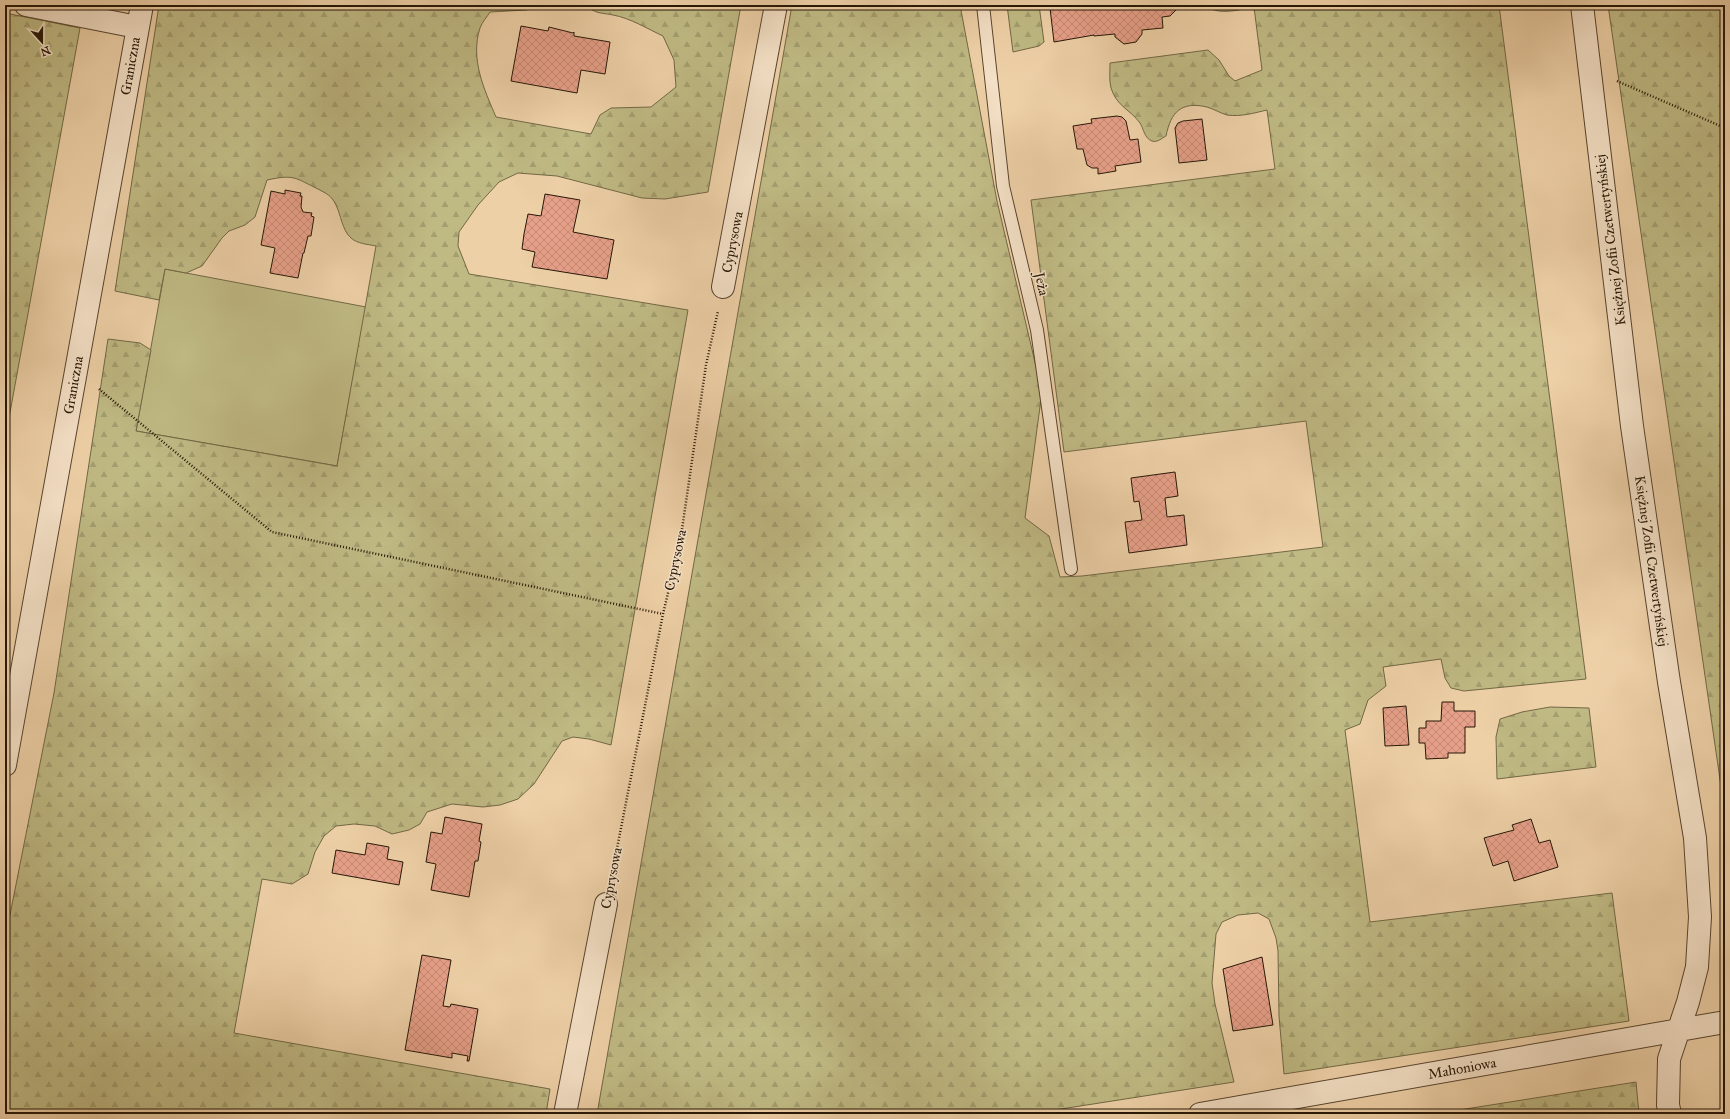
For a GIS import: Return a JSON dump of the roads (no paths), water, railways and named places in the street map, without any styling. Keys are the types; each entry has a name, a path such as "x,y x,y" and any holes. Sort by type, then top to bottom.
{"street":[{"path":"26,5 137,27"},
{"name":"Graniczna","path":"5,766 142,5"},
{"name":"Cyprysowa","path":"723,287 776,5"},
{"name":"Księżnej Zofii Czetwertyńskiej","path":"1582,5 1632,426 1669,682 1696,838 1700,917 1697,967 1688,1002 1670,1059 1668,1106 1670,1114"},
{"name":"Cyprysowa","path":"565,1114 606,904"},
{"name":"Mahoniowa","path":"1200,1114 1725,1022"}],"lane":[{"name":"Jeża","path":"983,5 1003,186 1037,330 1071,569"}]}
